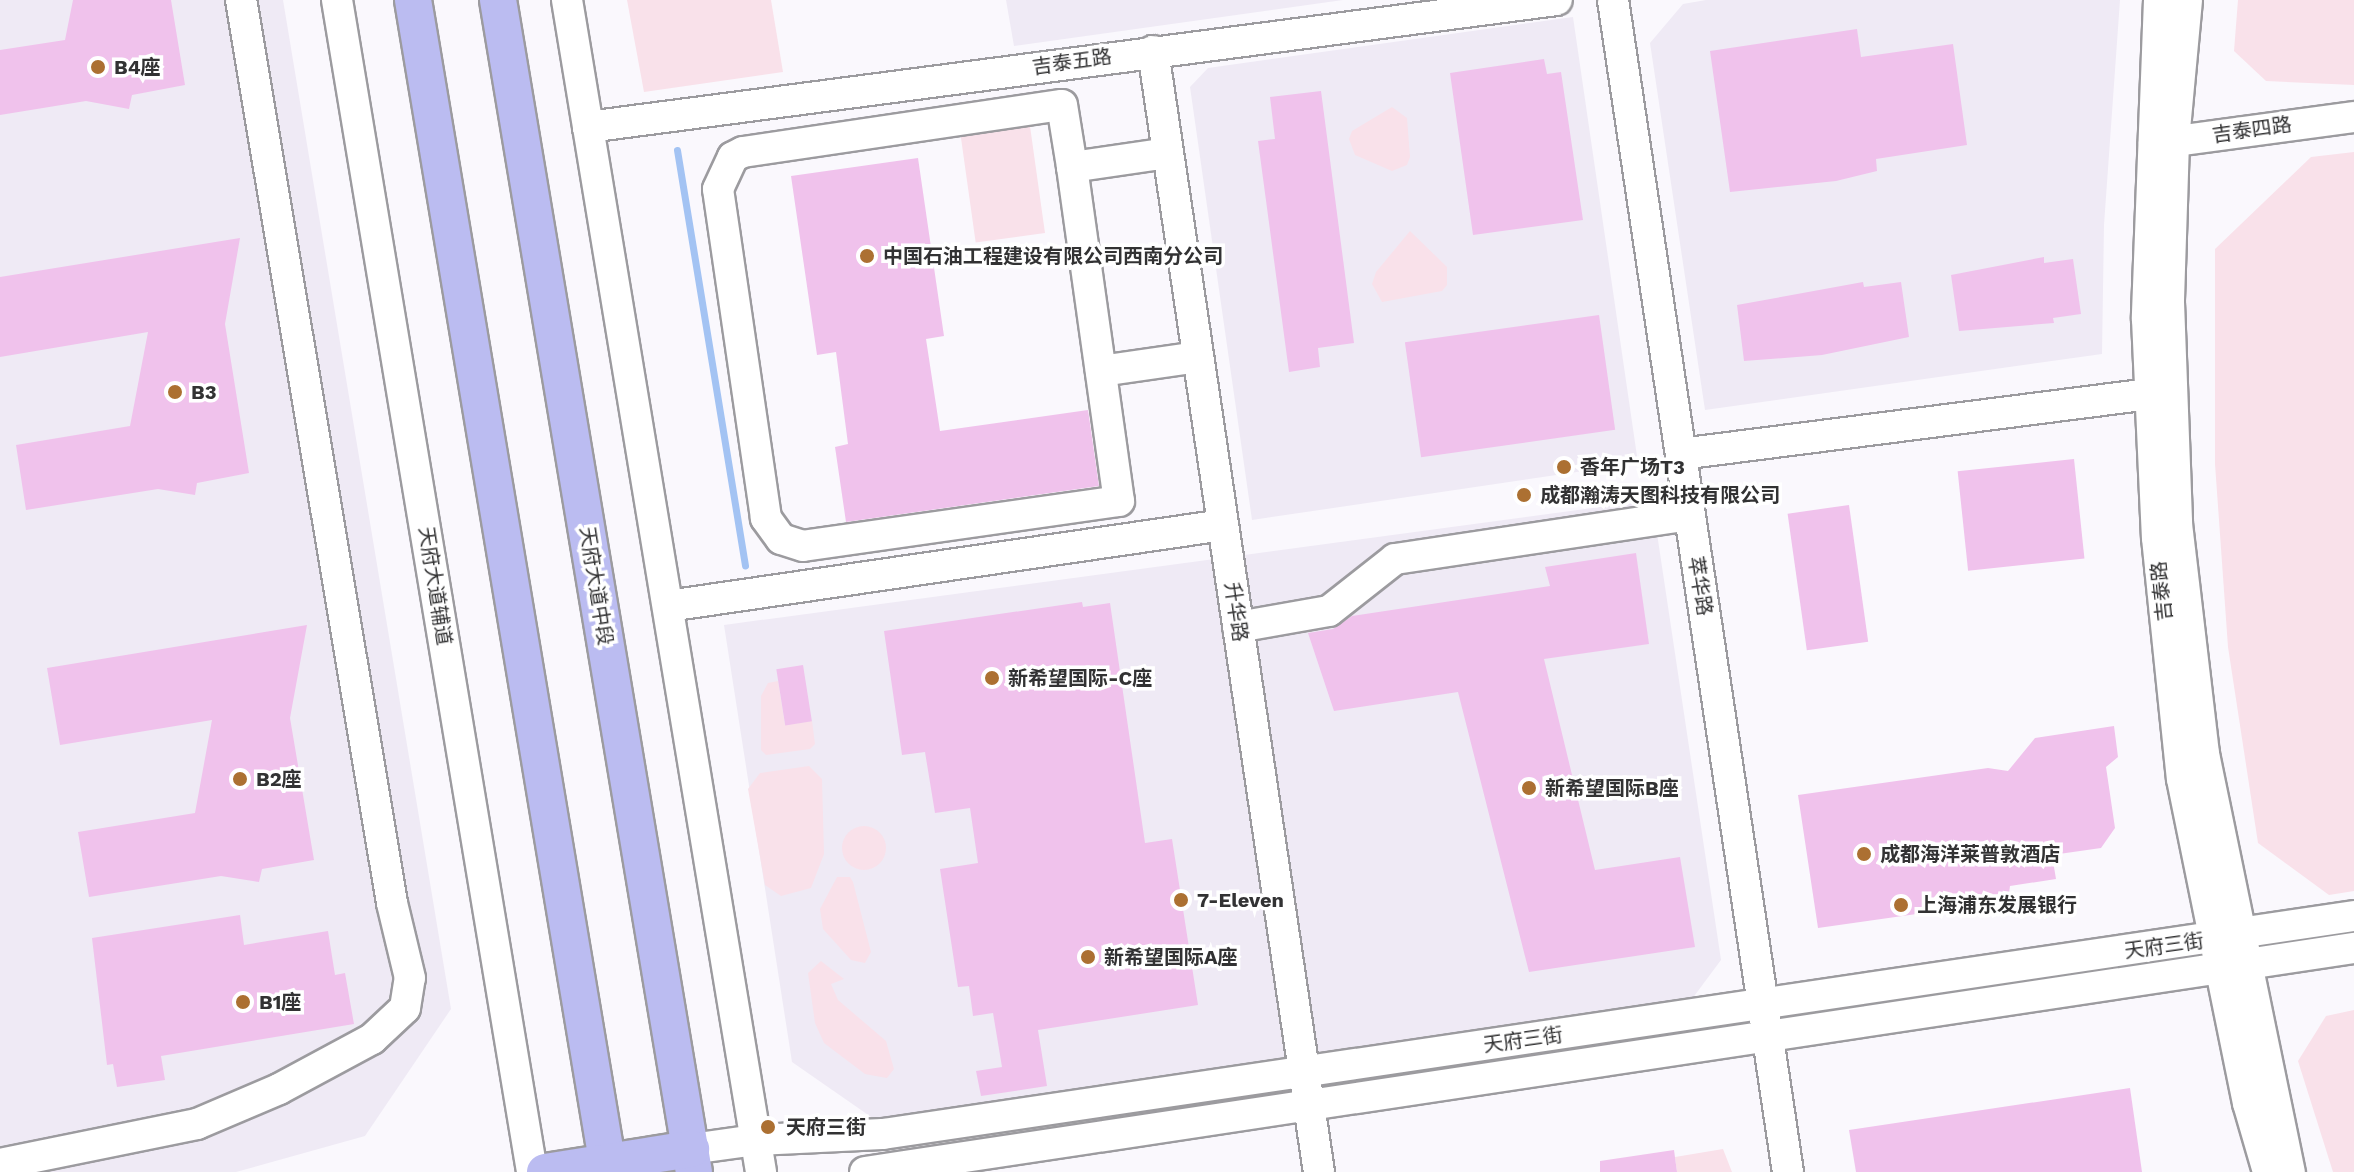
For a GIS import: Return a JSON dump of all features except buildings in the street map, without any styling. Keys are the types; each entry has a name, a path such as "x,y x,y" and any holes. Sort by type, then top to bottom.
{"main road":[{"path":"413,0 608,1167"},
{"name":"天府大道中段","path":"498,0 693,1161"},
{"path":"545,1172 693,1161"}],"street":[{"path":"0,1164 73,1162 197,1124 279,1089 372,1039 405,1008 410,978 392,903 241,0"},
{"name":"天府大道辅道","path":"337,0 532,1172"},
{"path":"567,0 761,1172"},
{"name":"吉泰五路","path":"588,127 1153,51 1365,13 1557,0"},
{"name":"萃华路","path":"1613,0 1788,1172"},
{"name":"吉泰路","path":"2159,0 2162,143 2157,538 2182,779 2227,937 2268,1172"},
{"name":"吉泰路","path":"2162,143 2187,0"},
{"name":"升华路","path":"1153,51 1319,1172"},
{"path":"1062,105 1072,167 1119,501 803,546 781,539 766,518 718,189 733,157 743,152 1062,105"},
{"name":"吉泰四路","path":"2162,143 2354,117"},
{"path":"1072,167 1168,153"},
{"path":"1101,371 1198,357"},
{"path":"1681,454 2161,392"},
{"path":"1238,627 1329,611 1395,559 1689,515"},
{"path":"668,606 1223,525"},
{"name":"天府三街","path":"693,1161 756,1140 883,1134 2354,916"},
{"name":"天府三街","path":"865,1172 2354,948"},
{"name":"吉泰路","path":"2233,968 2290,1172"}],"shaded area":[{"path":"0,0 283,0 451,1009 365,1136 236,1172 0,1172"},
{"path":"627,0 771,0 783,72 644,92"},
{"path":"1006,0 1343,0 1014,46"},
{"path":"1706,0 2120,0 2104,225 2102,354 1705,410 1650,43 1683,4"},
{"path":"2238,0 2354,0 2354,85 2266,81 2234,51"},
{"path":"1573,17 1638,463 1252,520 1190,87 1208,68"},
{"path":"1392,107 1407,118 1410,157 1407,165 1392,171 1355,155 1349,139 1352,131"},
{"path":"1029,119 1045,233 976,243 960,129"},
{"path":"2354,152 2354,891 2329,895 2258,843 2228,647 2215,464 2215,249 2311,157"},
{"path":"1410,231 1447,267 1447,285 1442,291 1382,302 1372,284 1376,272"},
{"path":"1652,500 1721,960 1692,999 874,1119 792,1062 724,625"},
{"path":"778,681 785,725 812,721 815,744 810,749 766,755 761,750 761,696 768,683"},
{"path":"809,766 822,779 824,854 811,888 781,896 765,885 748,789 760,773"},
{"path":"864,826 879,833 886,848 879,863 864,870 849,863 842,848 849,833"},
{"path":"837,877 850,877 853,882 871,952 865,963 851,960 823,929 820,909"},
{"path":"821,961 844,979 831,984 838,1000 886,1041 894,1069 887,1078 865,1074 824,1043 815,1023 808,973"},
{"path":"2354,1010 2354,1172 2333,1172 2298,1061 2326,1016"},
{"path":"1723,1149 1732,1172 1677,1172 1675,1157"}],"waterway":[{"path":"677,150 745,565"}],"place":[{"name":"B4座","path":"98,67"},
{"name":"中国石油工程建设有限公司西南分公司","path":"867,256"},
{"name":"B3","path":"175,392"},
{"name":"香年广场T3","path":"1564,467"},
{"name":"成都瀚涛天图科技有限公司","path":"1524,495"},
{"name":"新希望国际-C座","path":"992,678"},
{"name":"B2座","path":"240,779"},
{"name":"新希望国际B座","path":"1529,788"},
{"name":"成都海洋莱普敦酒店","path":"1864,854"},
{"name":"7-Eleven","path":"1181,900"},
{"name":"上海浦东发展银行","path":"1901,905"},
{"name":"新希望国际A座","path":"1088,957"},
{"name":"B1座","path":"243,1002"},
{"name":"天府三街","path":"768,1127"}]}
